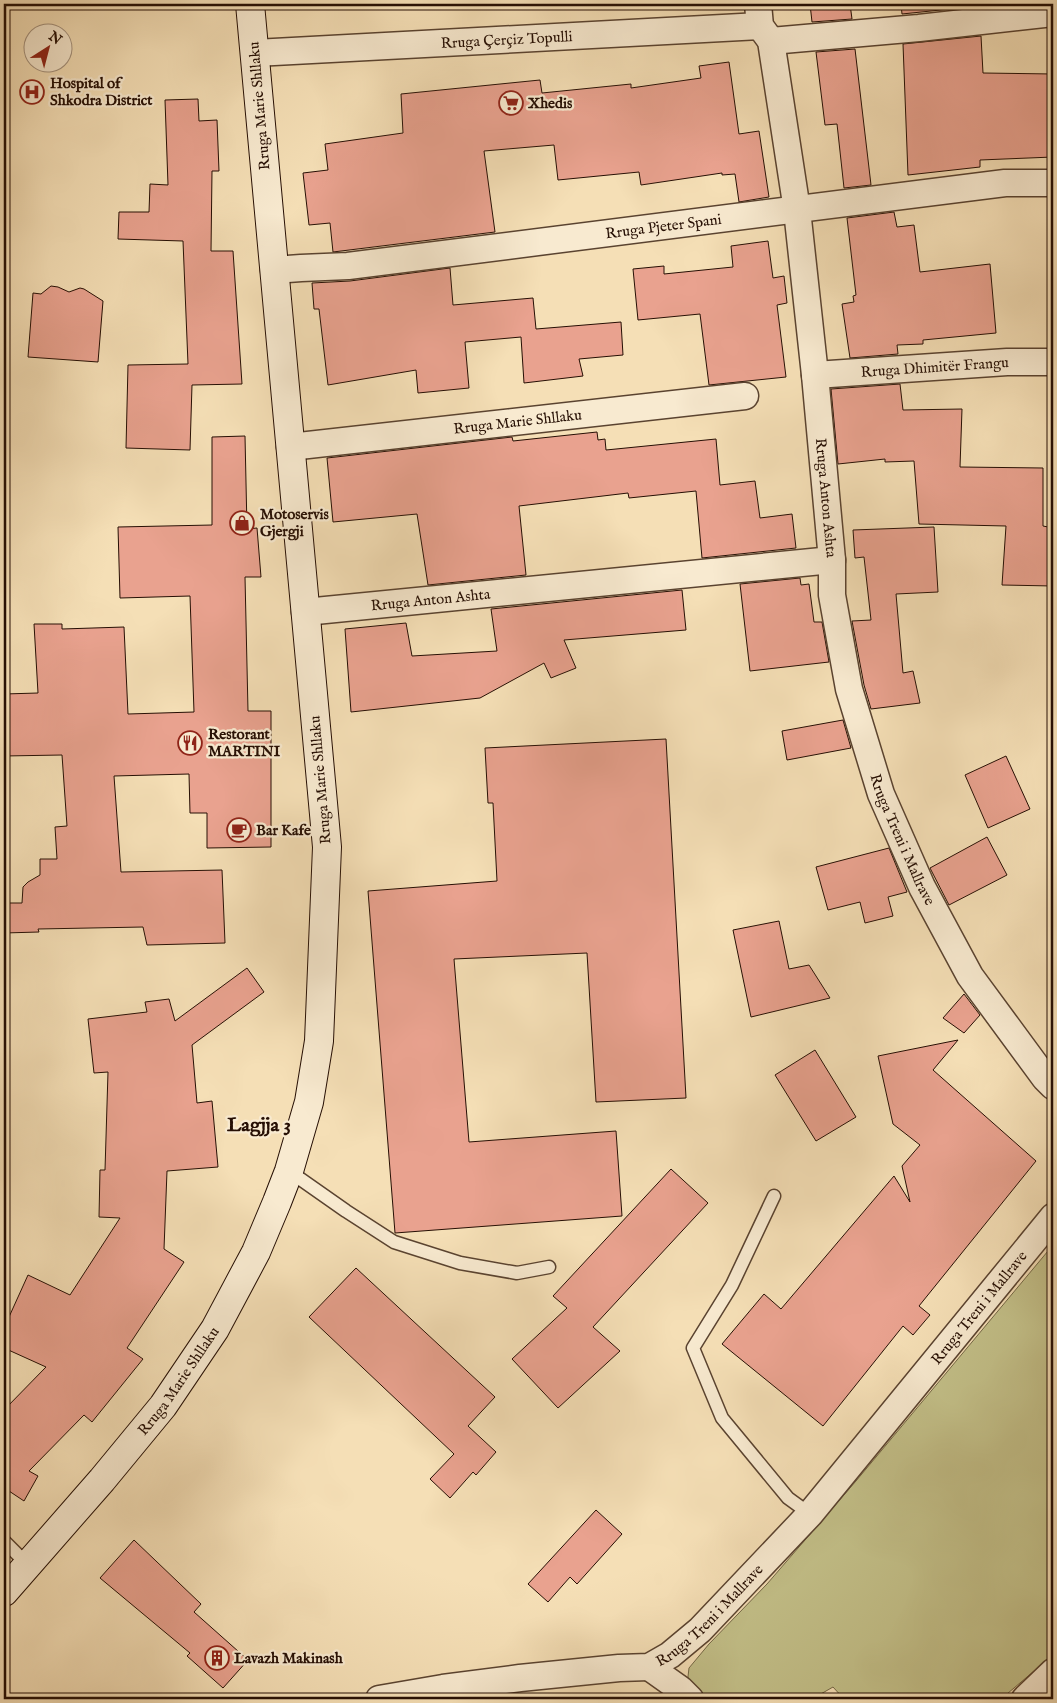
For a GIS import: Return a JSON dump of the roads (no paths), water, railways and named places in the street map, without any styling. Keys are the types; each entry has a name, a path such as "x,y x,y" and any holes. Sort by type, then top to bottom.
{"main road":[{"name":"Rruga Marie Shllaku","path":"4,1592 102,1480 163,1406 214,1328 256,1252 289,1171 309,1102 319,1041 327,847 250,4"}],"street":[{"name":"Rruga Çerçiz Topulli","path":"254,53 763,23 919,28 1053,13"},
{"name":"Rruga Anton Ashta","path":"305,612 832,560 797,210 763,23"},
{"name":"Rruga Pjeter Spani","path":"274,270 348,266 1005,183 1053,183"},
{"name":"Rruga Dhimitër Frangu","path":"815,375 1007,362 1053,362"},
{"name":"Rruga Marie Shllaku","path":"290,447 745,396"},
{"name":"Rruga Treni i Mallrave","path":"832,560 832,595 849,690 881,794 922,888 970,976 1045,1078 1053,1086"},
{"name":"Rruga Treni i Mallrave","path":"379,1699 520,1678 648,1667 670,1655 700,1630 810,1514 1053,1217"},
{"path":"648,1667 680,1689 690,1699"},
{"path":"1025,1699 1053,1672"}],"lane":[{"path":"289,1171 394,1242 460,1263 518,1273 549,1267"},
{"path":"774,1196 732,1285 693,1348 722,1418 788,1498 810,1514"},
{"path":"4,1541 27,1564"}],"place":[{"name":"Hospital of Shkodra District","path":"32,92"},
{"name":"Xhedis","path":"511,103"},
{"name":"Motoservis Gjergji","path":"242,523"},
{"name":"Restorant MARTINI","path":"190,743"},
{"name":"Bar Kafe","path":"239,830"},
{"name":"Lavazh Makinash","path":"217,1658"}],"district":[{"name":"Lagjja 3","path":"259,1124"}]}
